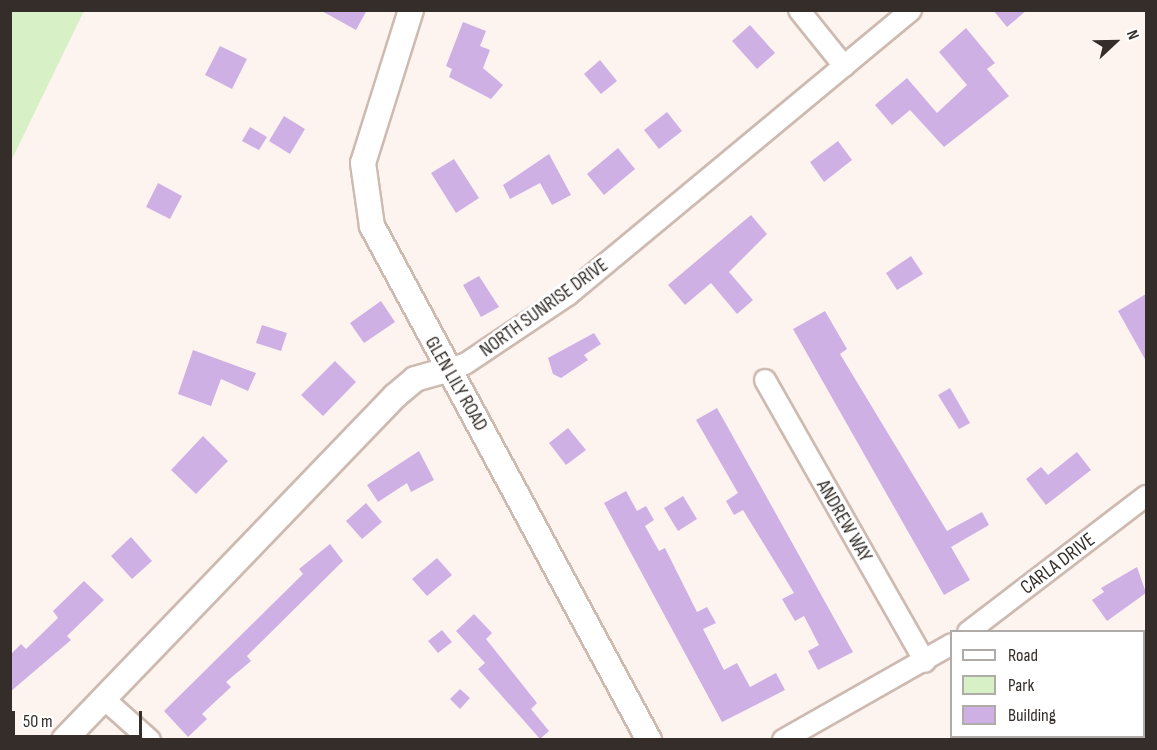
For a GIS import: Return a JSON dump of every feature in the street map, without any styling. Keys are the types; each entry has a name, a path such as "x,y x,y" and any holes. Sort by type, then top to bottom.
{"street":[{"name":"GLEN LILY ROAD","path":"411,10 371,126 363,189 372,226 446,370 648,740"},
{"path":"799,10 844,66"},
{"name":"NORTH SUNRISE DRIVE","path":"64,740 394,396 415,379 475,358 568,295 911,10"},
{"name":"ANDREW WAY","path":"765,380 924,662"},
{"name":"CARLA DRIVE","path":"971,630 1146,496"},
{"path":"783,740 924,662 950,645"},
{"path":"103,698 150,740"}],"green space":[{"path":"10,11 84,11 11,161"}],"building":[{"path":"320,10 367,10 356,30"},
{"path":"993,10 1027,10 1007,27"},
{"path":"463,22 486,31 480,46 490,50 483,68 503,85 491,99 449,77 452,69 446,66"},
{"path":"750,25 775,53 757,69 732,41"},
{"path":"966,28 995,63 987,69 1009,96 944,147 910,110 892,125 875,105 907,78 937,113 967,85 939,52"},
{"path":"220,46 247,59 232,89 205,75"},
{"path":"600,60 617,81 601,94 584,74"},
{"path":"667,112 682,131 659,149 644,130"},
{"path":"284,116 305,129 290,154 269,141"},
{"path":"250,127 267,137 259,150 242,141"},
{"path":"838,141 852,160 824,182 810,162"},
{"path":"618,148 635,169 604,195 587,174"},
{"path":"549,154 571,195 552,205 540,183 510,199 503,185"},
{"path":"454,159 479,198 456,213 431,173"},
{"path":"158,183 182,196 170,219 146,207"},
{"path":"751,215 767,234 729,272 753,300 737,314 711,283 685,305 668,285"},
{"path":"911,256 923,274 897,290 886,273"},
{"path":"479,276 499,307 481,317 463,285"},
{"path":"1146,294 1146,361 1118,311"},
{"path":"381,301 395,322 364,343 350,323"},
{"path":"825,311 847,349 840,354 947,531 982,512 989,525 951,547 970,580 944,595 793,329"},
{"path":"262,325 287,333 281,351 256,343"},
{"path":"594,333 601,344 584,355 588,360 561,378 553,374 548,358"},
{"path":"193,350 256,373 248,391 221,379 211,406 178,394"},
{"path":"335,361 356,382 323,416 301,395"},
{"path":"950,388 970,423 959,429 938,395"},
{"path":"717,408 853,652 818,670 808,651 819,645 804,616 795,621 782,599 794,593 743,510 734,515 726,501 738,493 696,420"},
{"path":"568,428 586,450 566,465 549,443"},
{"path":"203,436 228,461 196,494 171,470"},
{"path":"419,451 434,480 411,492 407,483 378,502 367,485"},
{"path":"1077,452 1091,470 1046,505 1026,479 1041,467 1048,475"},
{"path":"626,491 637,511 646,506 654,520 645,526 659,551 665,548 697,612 707,607 716,623 703,629 724,670 737,663 750,687 776,673 785,690 722,722 604,503"},
{"path":"683,496 697,519 678,531 664,508"},
{"path":"366,503 382,522 362,539 346,521"},
{"path":"131,537 152,561 132,579 111,556"},
{"path":"330,544 343,561 247,656 251,661 226,682 231,687 202,714 207,719 188,737 164,711 303,574 299,569"},
{"path":"437,558 452,575 427,596 412,579"},
{"path":"1137,567 1146,593 1107,621 1092,600 1104,592 1101,588"},
{"path":"84,581 104,600 67,636 71,640 10,692 10,655 21,644 26,649 58,618 53,611"},
{"path":"474,614 492,633 486,639 537,703 531,709 549,731 540,739 478,669 485,663 456,631"},
{"path":"442,630 452,642 438,653 428,641"},
{"path":"460,689 470,698 460,709 450,699"}]}
